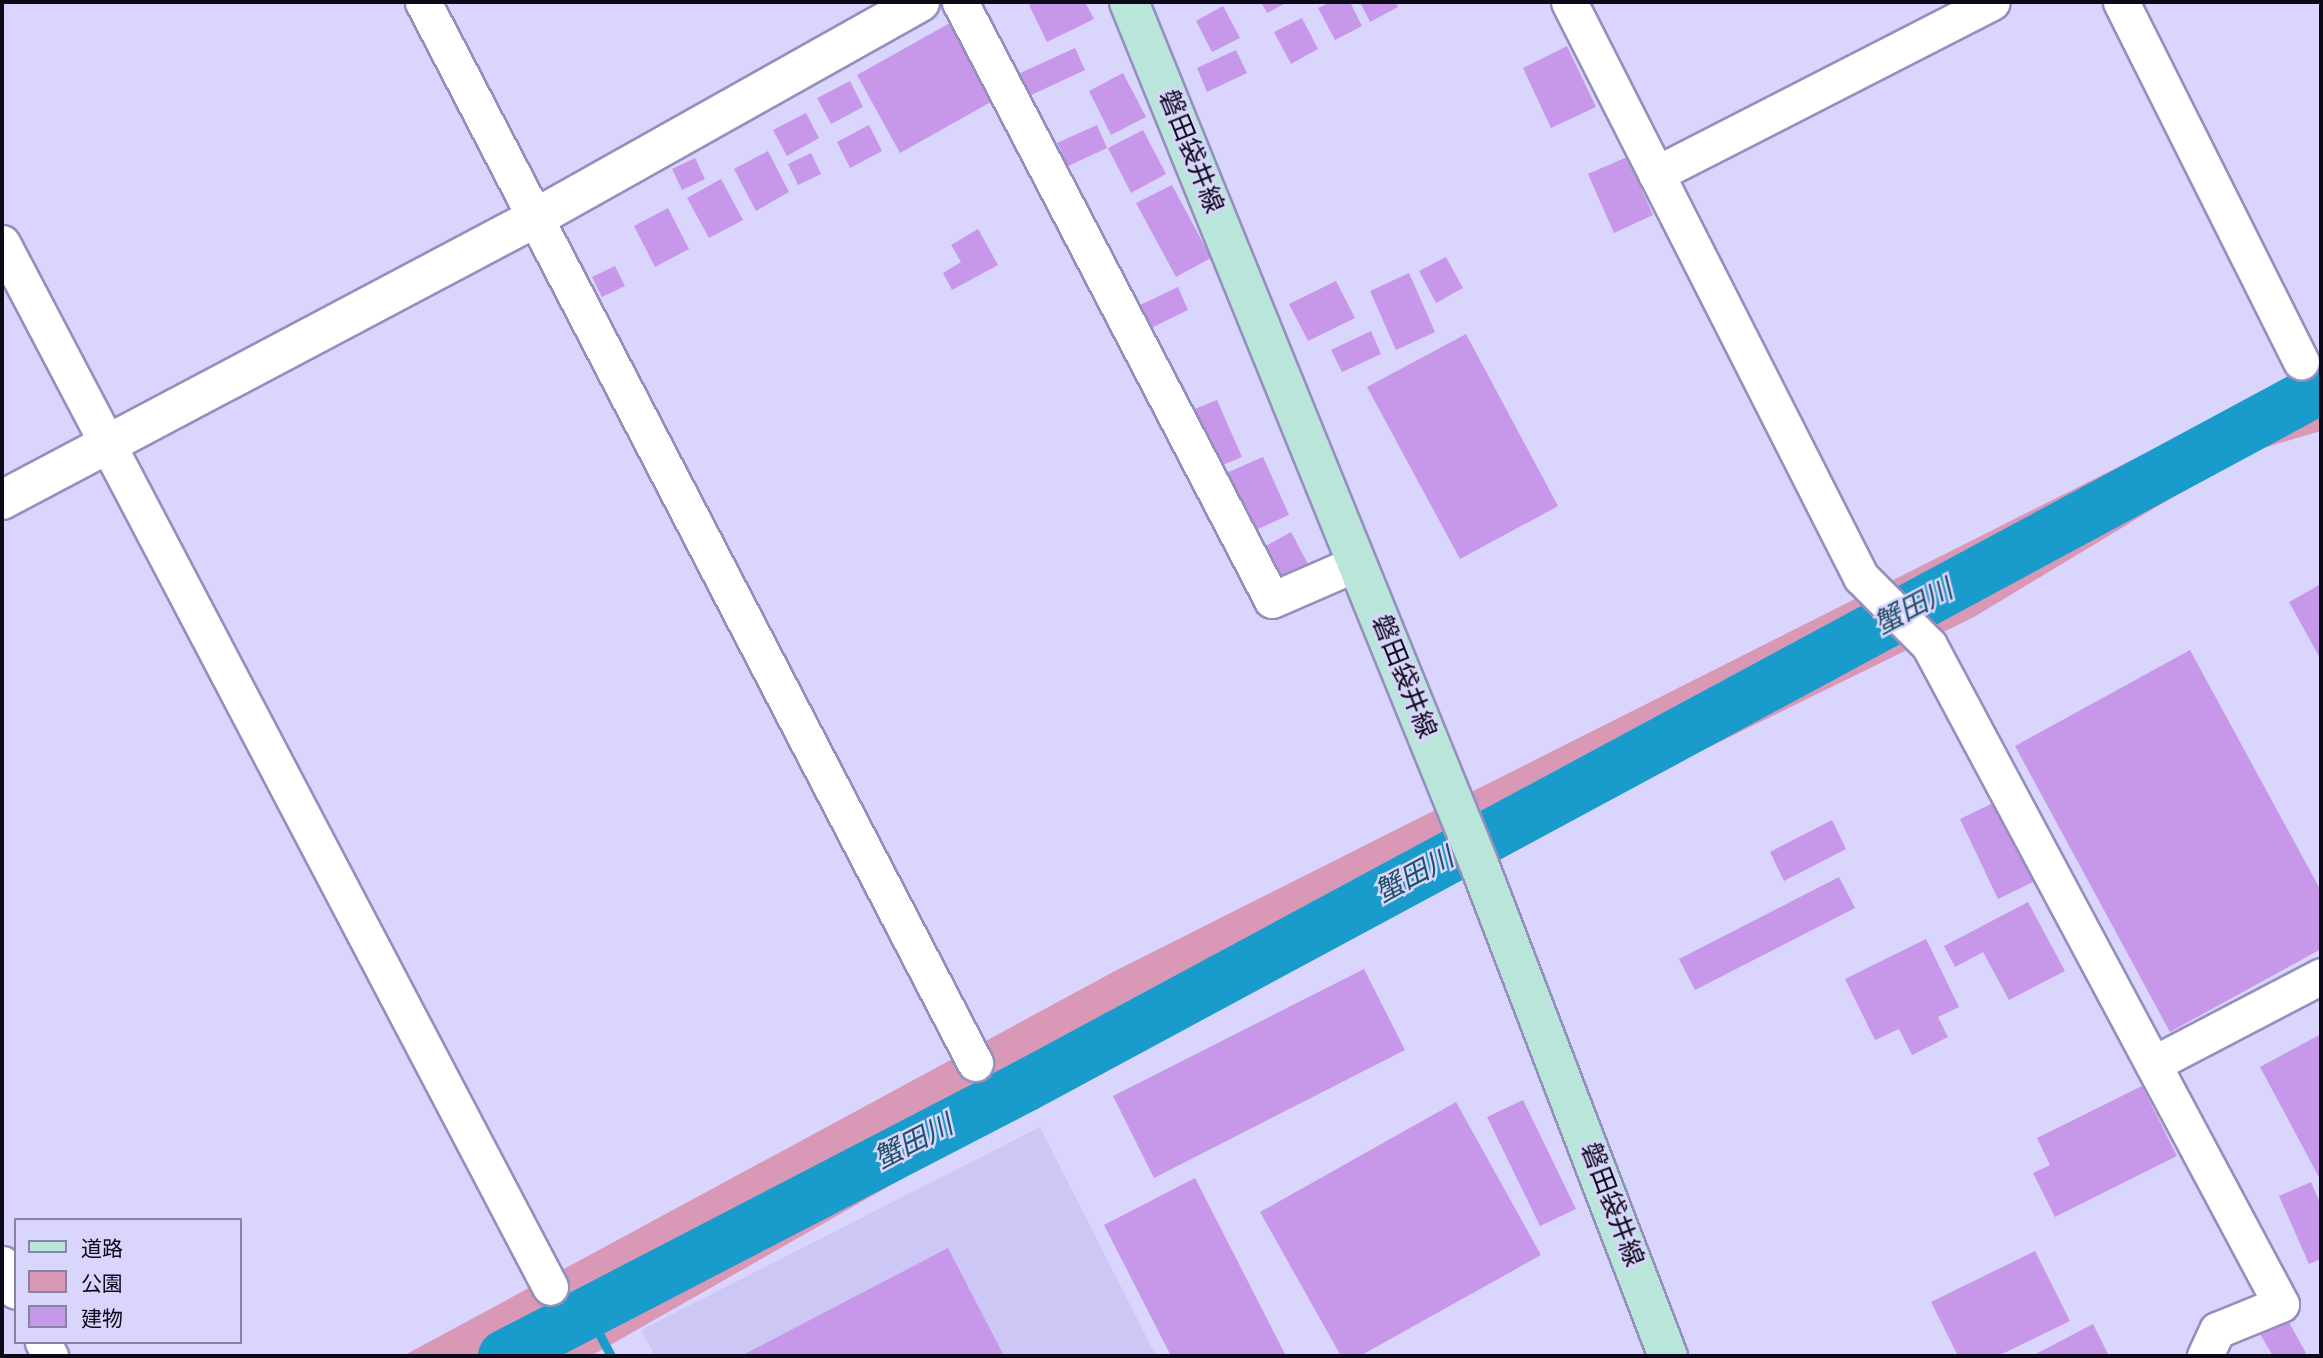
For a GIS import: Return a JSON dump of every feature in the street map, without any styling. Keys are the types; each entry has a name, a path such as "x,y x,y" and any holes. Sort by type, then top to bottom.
{"main road":[{"name":"磐田袋井線","path":"1129,2 1479,864 1668,1356"}],"street":[{"path":"423,2 540,216 975,1063"},
{"path":"960,2 1272,600 1357,563"},
{"path":"1569,2 1861,577 1929,645 2281,1304 2217,1330 2205,1356"},
{"path":"1657,174 1992,2"},
{"path":"2121,2 2301,361"},
{"path":"2,500 540,216 911,4"},
{"path":"2,243 550,1287"},
{"path":"2153,1064 2321,976"},
{"path":"2,1265 14,1287"}],"shaded area":[{"path":"1040,1127 1156,1356 655,1356 641,1330"}],"green space":[{"path":"2321,365 2321,431 2246,453 1974,617 1349,924 591,1356 403,1356 1115,971"}],"building":[{"path":"1035,2 1085,2 1094,19 1047,42 1029,5"},
{"path":"1261,2 1288,2 1267,13"},
{"path":"1331,2 1350,2 1362,26 1335,40 1318,8"},
{"path":"1360,2 1395,2 1398,7 1370,22"},
{"path":"1223,6 1240,38 1212,52 1196,21"},
{"path":"1302,18 1318,49 1291,64 1274,32"},
{"path":"957,19 1000,97 900,153 857,75"},
{"path":"1567,46 1596,107 1551,128 1523,68"},
{"path":"1075,48 1085,70 1027,97 1016,75"},
{"path":"1236,50 1247,73 1207,92 1197,68"},
{"path":"1123,73 1146,117 1111,135 1089,91"},
{"path":"850,81 863,107 831,124 817,98"},
{"path":"806,113 819,138 787,156 773,130"},
{"path":"869,125 882,151 850,168 837,142"},
{"path":"1097,125 1107,148 1068,166 1057,143"},
{"path":"1143,130 1166,174 1131,193 1108,148"},
{"path":"768,151 789,192 756,211 734,169"},
{"path":"811,153 821,174 798,185 788,164"},
{"path":"1627,157 1653,215 1614,233 1588,174"},
{"path":"695,158 705,179 682,190 672,169"},
{"path":"721,179 743,220 709,238 687,198"},
{"path":"1172,185 1211,258 1176,277 1136,203"},
{"path":"668,208 689,249 655,267 634,226"},
{"path":"978,229 998,265 952,290 943,273 961,262 951,245"},
{"path":"1446,257 1463,288 1436,303 1419,271"},
{"path":"615,266 625,286 602,297 592,277"},
{"path":"1409,273 1435,332 1396,350 1370,291"},
{"path":"1336,281 1355,318 1308,341 1289,304"},
{"path":"1178,287 1188,310 1149,329 1138,306"},
{"path":"1371,331 1381,354 1342,372 1331,350"},
{"path":"1466,334 1558,506 1460,559 1367,387"},
{"path":"1217,400 1242,457 1218,467 1192,410"},
{"path":"1263,457 1289,515 1249,533 1224,474"},
{"path":"1291,532 1308,564 1280,578 1264,547"},
{"path":"2321,584 2321,660 2289,602"},
{"path":"2190,650 2321,891 2321,949 2170,1032 2015,746"},
{"path":"1997,801 2035,881 1998,899 1960,819"},
{"path":"1832,820 1846,849 1784,881 1770,852"},
{"path":"1839,877 1855,908 1695,990 1679,959"},
{"path":"2028,902 2065,971 2009,1000 1983,952 1955,967 1944,946"},
{"path":"1926,939 1959,1007 1938,1017 1948,1037 1912,1055 1899,1029 1875,1040 1845,979"},
{"path":"1364,969 1405,1050 1154,1178 1113,1096"},
{"path":"2321,1034 2321,1181 2260,1067"},
{"path":"2142,1086 2177,1156 2055,1217 2033,1173 2050,1165 2037,1138"},
{"path":"1523,1100 1576,1209 1540,1226 1487,1117"},
{"path":"1456,1102 1541,1255 1360,1356 1341,1356 1260,1212"},
{"path":"1195,1178 1286,1356 1171,1356 1104,1225"},
{"path":"2311,1182 2321,1205 2321,1259 2309,1264 2279,1196"},
{"path":"948,1248 1004,1356 741,1356"},
{"path":"2035,1251 2070,1321 1998,1356 1958,1356 1931,1302"},
{"path":"2287,1319 2306,1353 2301,1356 2273,1356 2260,1334"},
{"path":"2093,1324 2109,1356 2032,1356"}],"waterway":[{"name":"蟹田川","path":"504,1356 1025,1086 2321,388"},
{"path":"587,1311 611,1356"}]}
